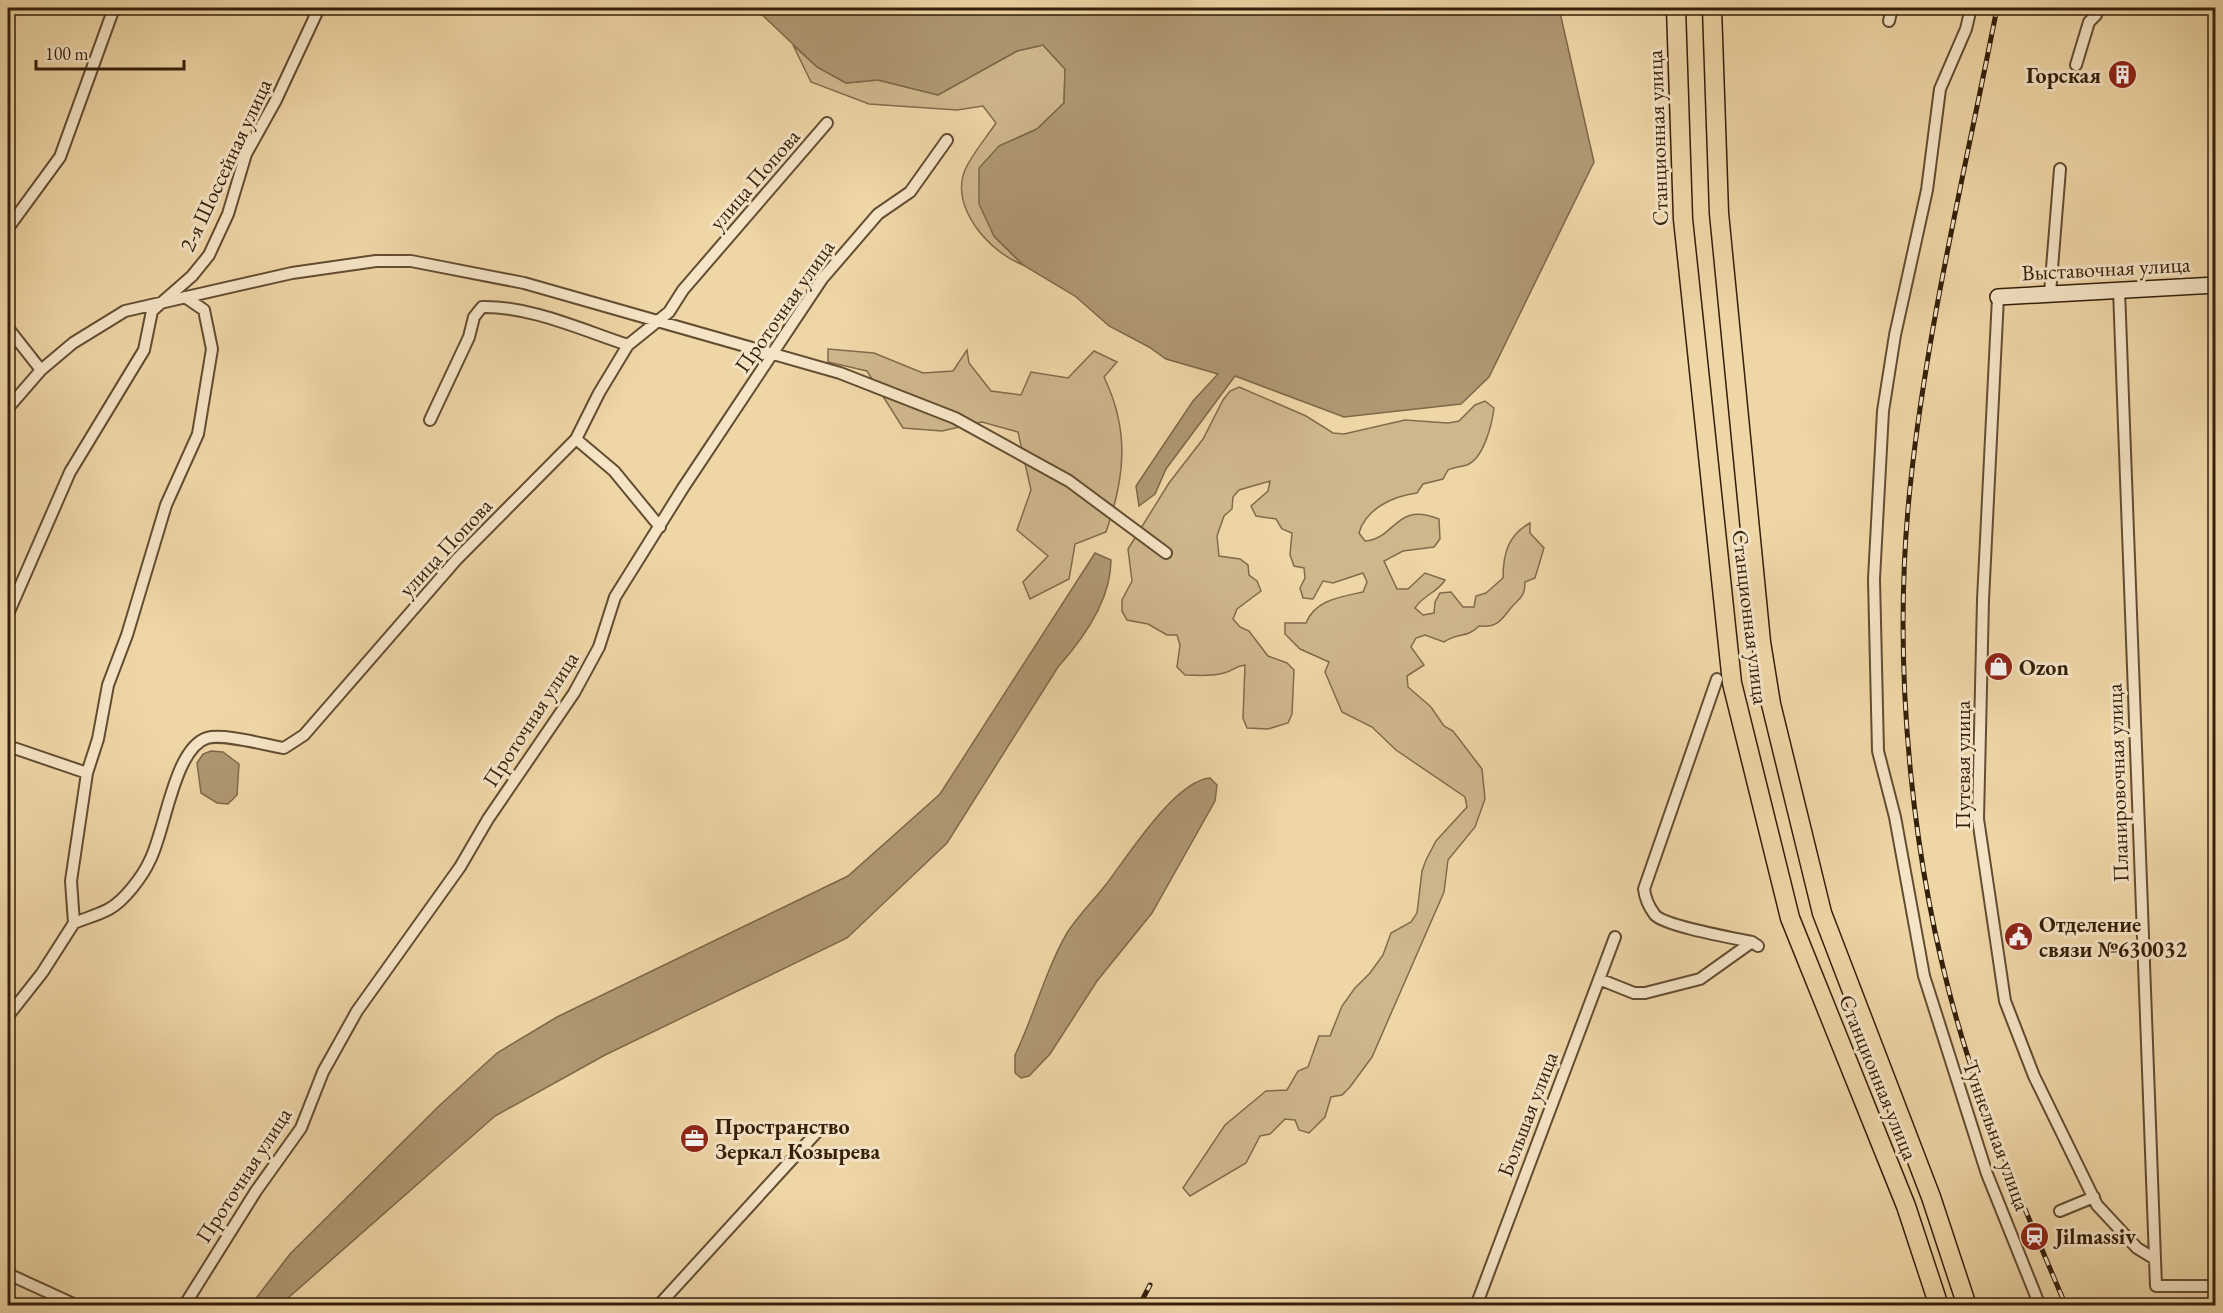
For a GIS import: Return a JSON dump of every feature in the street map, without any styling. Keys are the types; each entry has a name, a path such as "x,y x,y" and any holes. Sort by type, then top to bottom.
{"main road":[{"path":"1676,8 1683,219 1732,683 1790,918 1906,1206 1940,1305"},
{"path":"1712,8 1719,213 1761,642 1771,704 1821,913 1931,1197 1967,1305"}],"street":[{"path":"8,228 60,157 114,8"},
{"name":"2-я Шоссейная улица","path":"8,614 70,472 144,350 152,311 192,276 209,255 228,214 246,154 276,100 319,8"},
{"path":"1889,21 1892,8"},
{"name":"Туннельная улица","path":"1971,8 1966,29 1940,89 1928,190 1895,336 1883,411 1874,579 1878,751 1895,817 1924,976 1987,1174 2040,1305"},
{"path":"2076,65 2089,22 2096,15 2095,8"},
{"name":"улица Попова","path":"74,923 111,908 130,889 151,860 159,829 183,765 197,743 208,738 222,736 284,748 304,735 457,559 576,440 599,393 628,345 639,335 651,329 658,319 669,312 683,290 827,123"},
{"name":"Проточная улица","path":"184,1305 256,1191 300,1128 323,1072 357,1011 460,867 488,819 574,693 599,647 615,597 634,562 660,527 683,488 822,279 878,214 909,192 947,141"},
{"path":"2050,293 2060,169"},
{"path":"8,408 41,370 73,343 125,311 292,273 391,260 463,270 524,283 658,319 840,373 955,418 1069,481 1166,553"},
{"name":"Выставочная улица","path":"1998,297 2216,285"},
{"name":"Планировочная улица","path":"2119,290 2156,1286 2216,1286"},
{"path":"8,1016 42,973 74,923 71,881 87,773 98,739 108,685 127,635 152,544 185,460 198,434 212,349 204,310 185,297"},
{"name":"Путевая улица","path":"1998,297 1983,600 1978,819 2005,1001 2034,1076 2097,1205 2138,1248 2155,1259"},
{"path":"430,420 470,337 474,317 482,307 498,307 551,320 628,345"},
{"path":"8,328 41,370"},
{"path":"576,440 614,471 660,527"},
{"path":"1599,979 1634,993 1645,993 1700,979 1755,944 1657,917 1646,899 1644,889 1717,679"},
{"path":"8,746 87,773"},
{"name":"Большая улица","path":"1476,1305 1615,937"},
{"path":"658,1305 817,1132"},
{"path":"2060,1211 2094,1197"},
{"path":"8,1274 78,1305"}],"shaded area":[{"path":"755,8 1559,8 1594,162 1489,377 1461,404 1344,417 1235,376 1166,469 1155,494 1139,506 1136,486 1193,401 1218,374 1166,359 1149,347 1109,326 1075,296 1023,265 994,236 979,204 979,168 999,146 1037,129 1064,103 1065,69 1043,45 1017,51 938,95 878,80 846,83 817,67"},
{"path":"793,45 817,67 846,83 878,80 938,95 1017,51 1043,45 1065,69 1064,103 1037,129 999,146 994,236 1023,265 986,240 968,214 963,199 962,184 965,170 996,123 983,106 957,110 869,104 811,82"},
{"path":"828,349 874,353 923,373 953,371 967,350 969,363 991,391 1021,395 1031,372 1068,378 1094,351 1117,362 1104,377 1118,416 1121,435 1121,473 1117,492 1106,532 1075,544 1069,579 1030,599 1023,582 1048,556 1017,530 1031,490 1018,432 982,422 942,431 903,428 867,371 828,362"},
{"path":"1239,387 1306,416 1333,433 1344,434 1405,420 1448,423 1459,421 1475,405 1485,401 1494,408 1486,440 1473,461 1448,470 1443,479 1423,484 1417,493 1390,500 1374,510 1359,533 1365,541 1375,539 1397,522 1413,515 1439,519 1440,539 1434,547 1403,551 1384,561 1397,589 1408,589 1425,573 1445,580 1415,608 1423,615 1434,613 1435,602 1440,593 1451,592 1463,607 1474,607 1476,596 1486,593 1503,578 1508,546 1516,533 1530,523 1530,533 1544,548 1535,578 1525,582 1521,597 1498,623 1479,626 1471,632 1444,642 1425,635 1416,638 1411,647 1424,665 1407,676 1408,687 1431,707 1444,726 1453,731 1482,769 1485,799 1475,827 1448,860 1444,892 1372,1057 1342,1095 1331,1097 1325,1117 1309,1133 1299,1130 1295,1120 1285,1119 1270,1134 1260,1136 1246,1163 1190,1196 1183,1188 1225,1125 1266,1091 1287,1090 1298,1071 1308,1067 1319,1036 1330,1036 1342,1006 1383,955 1391,933 1411,922 1417,913 1422,871 1426,860 1436,841 1467,807 1465,797 1396,750 1372,727 1342,712 1325,672 1329,662 1300,649 1285,634 1285,623 1306,623 1315,609 1322,604 1363,592 1367,582 1363,573 1333,583 1323,581 1313,599 1303,598 1300,588 1305,578 1304,568 1294,566 1290,555 1292,533 1282,529 1276,519 1256,516 1251,506 1268,491 1270,481 1239,490 1233,497 1232,509 1224,516 1217,536 1219,556 1240,559 1248,565 1249,575 1257,581 1261,591 1237,609 1233,619 1240,627 1249,631 1268,656 1287,663 1294,670 1292,714 1288,723 1268,729 1247,728 1243,718 1245,665 1219,674 1185,675 1177,667 1180,645 1177,635 1167,635 1148,624 1127,620 1122,611 1122,600 1132,581 1128,549 1169,483 1203,439 1223,400 1230,391"},
{"path":"1095,553 1111,560 1110,575 1101,603 1086,631 1058,667 947,843 847,938 605,1055 495,1116 280,1305 251,1305 290,1254 440,1105 497,1053 557,1017 848,876 940,794"},
{"path":"211,751 223,752 239,764 237,795 228,804 217,803 201,793 197,763 203,754"},
{"path":"1210,778 1217,785 1215,801 1152,913 1097,981 1050,1054 1029,1076 1021,1078 1015,1073 1015,1055 1052,963 1067,933 1166,806 1196,782"}],"railway":[{"path":"1997,8 1948,247 1917,427 1905,558 1903,629 1905,702 1920,848 1949,990 1968,1057 1990,1120 2066,1306"},
{"path":"1139,1306 1150,1285"}],"place":[{"name":"Горская","path":"2122,75"},
{"name":"Ozon","path":"1998,667"},
{"name":"Отделение связи №630032","path":"2018,937"},
{"name":"Пространство Зеркал Козырева","path":"694,1139"},
{"name":"Jilmassiv","path":"2034,1236"}]}
